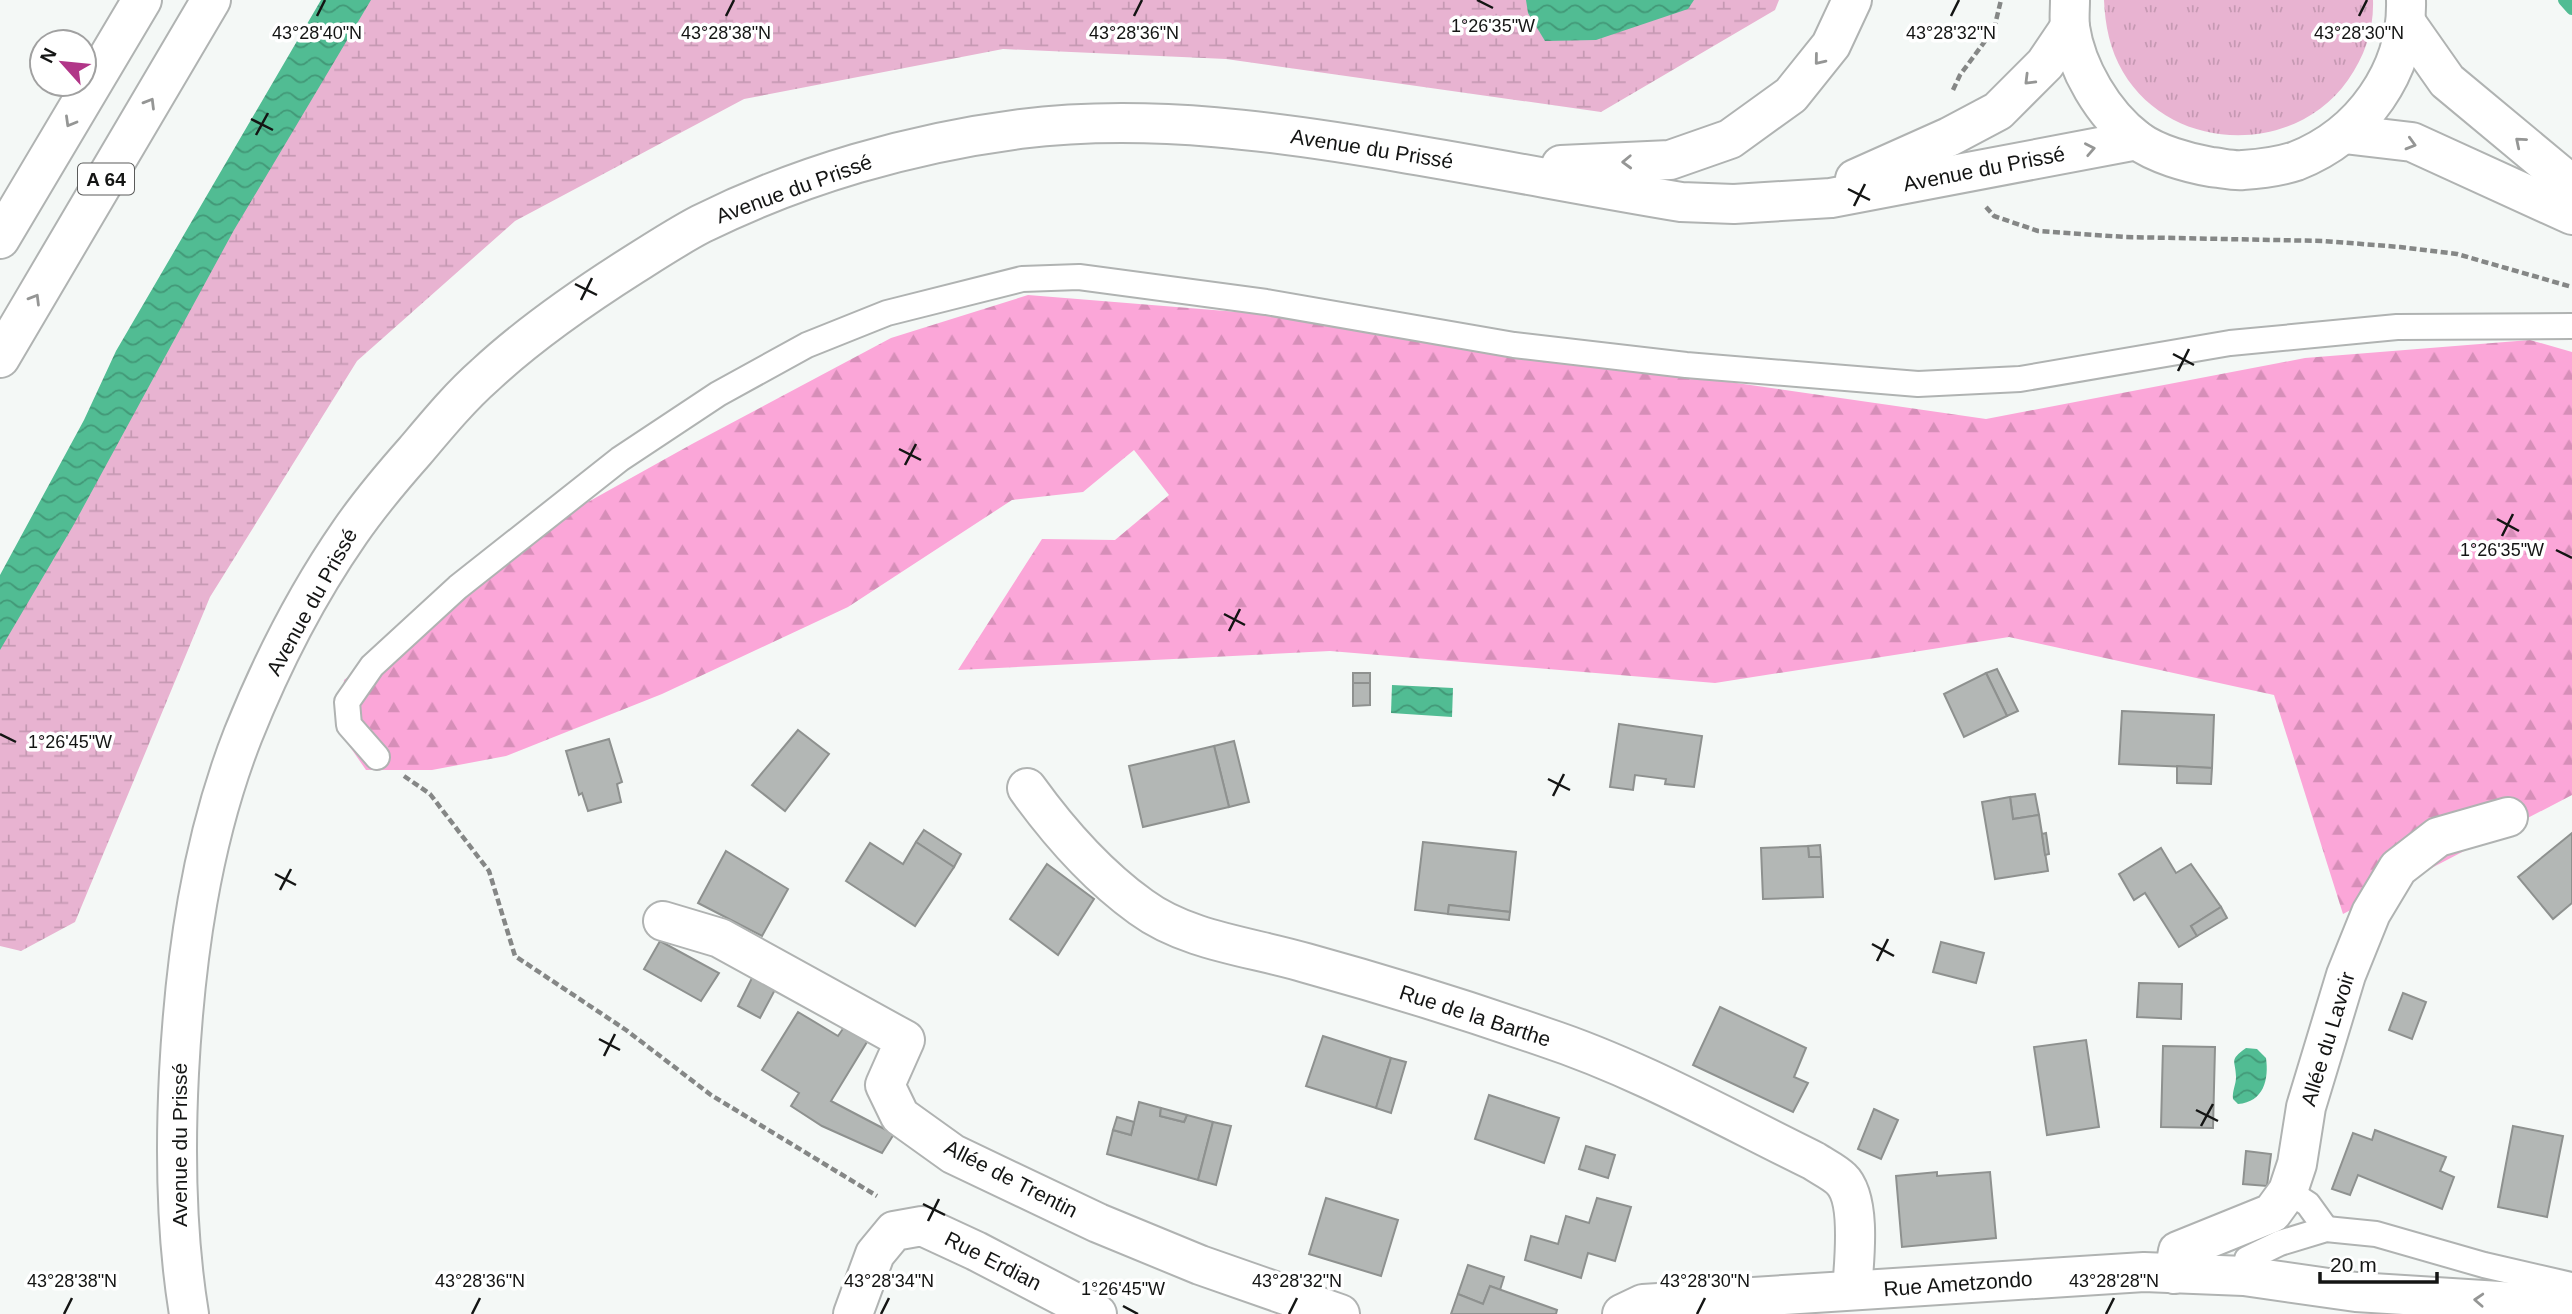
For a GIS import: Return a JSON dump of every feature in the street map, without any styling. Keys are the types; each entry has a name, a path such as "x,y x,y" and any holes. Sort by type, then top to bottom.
{"main road":[{"name":"A 64","path":"30,190 142,0"},
{"name":"A 64","path":"0,358 211,0"},
{"path":"1489,168 1670,160 1730,139 1791,95 1831,45 1852,0"},
{"path":"2070,13 2082,69 2105,107 2137,140 2186,163 2241,171 2295,161 2344,134 2374,103 2395,66 2407,12"},
{"path":"2407,12 2447,81 2572,185"},
{"name":"Avenue du Prissé","path":"1831,198 1860,175 1949,137 1998,111 2045,64 2070,13"},
{"name":"Avenue du Prissé","path":"189,1314 181,1249 177,1181 183,1000 197,903 220,808 242,738 278,658 349,532 434,428 482,377 541,328 596,288 698,225 774,192 915,148 1021,129 1100,124 1178,125 1284,135 1681,202 1734,204 1831,198 2137,140"},
{"path":"2344,134 2412,142 2572,215"},
{"path":"0,223 30,190"},
{"path":"0,239 30,190"},
{"name":"Rue de la Barthe","path":"1027,788 1055,826 1110,881 1142,908 1183,930 1307,963 1589,1053 1814,1161 1843,1180 1851,1194 1854,1211 1852,1290"},
{"name":"Allée du Lavoir","path":"2174,1273 2178,1251 2272,1213 2288,1191 2297,1164 2306,1107 2346,975 2371,913 2398,868 2438,837 2508,817"},
{"name":"Allée de Trentin","path":"663,921 720,938 905,1040 886,1086 900,1116 953,1154 1098,1223 1200,1265 1340,1314"},
{"name":"Rue Erdian","path":"894,1231 922,1226 1097,1314"},
{"path":"853,1314 875,1254 894,1231"},
{"name":"Rue Ametzondo","path":"1622,1314 1643,1304 2144,1272 2244,1276 2335,1302 2571,1301"}],"lane":[{"path":"377,757 349,725 346,702 372,666 458,587 620,459 718,394 807,345 887,313 1022,279 1079,277 1266,302 1514,345 1686,365 1918,384 2020,379 2230,343 2397,327 2572,326"},
{"path":"2288,1191 2308,1204 2326,1229"},
{"path":"2244,1276 2247,1259 2280,1243 2326,1229 2376,1234 2484,1265 2571,1285 2571,1301"}],"path":[{"path":"1983,205 1994,216 2038,231 2125,237 2324,241 2400,247 2457,254 2572,287"},
{"path":"377,757 430,794 489,871 515,956 626,1030 711,1095 879,1197 894,1231"}],"green space":[{"path":"323,0 1779,0 1775,10 1601,112 1226,59 1003,49 744,99 515,221 357,361 210,597 75,922 21,951 0,946 0,579"},
{"path":"2104,0 2373,0 2373,11 2370,32 2359,61 2348,80 2325,105 2297,123 2266,133 2233,135 2201,130 2171,118 2144,99 2123,72 2115,55 2107,28"},
{"path":"1028,295 1289,316 1986,419 2305,358 2530,340 2572,352 2572,795 2343,914 2274,695 2009,637 1715,683 1330,651 958,670 1042,539 1115,540 1169,495 1134,450 1083,492 1012,500 848,607 662,694 506,756 432,770 366,770 339,731 344,680 518,541 891,338"}],"water":[{"path":"321,0 371,0 234,230 73,526 0,650 0,575 84,420 116,351"},
{"path":"1526,0 1694,0 1688,9 1596,40 1545,41 1528,13"},
{"path":"1392,685 1453,688 1452,717 1391,713"},
{"path":"2246,1048 2257,1049 2266,1058 2267,1074 2259,1094 2254,1099 2238,1104 2233,1099 2236,1077 2234,1061"}],"building":[{"path":"1997,669 2018,711 2007,716 1986,673"},
{"path":"1353,673 1370,673 1370,683 1353,683"},
{"path":"1986,673 2007,716 1964,737 1944,694"},
{"path":"1353,683 1370,683 1370,705 1353,706"},
{"path":"2122,711 2214,715 2212,768 2119,764"},
{"path":"1619,724 1702,736 1694,787 1665,784 1666,779 1635,775 1633,790 1610,787"},
{"path":"798,730 829,754 785,811 752,785"},
{"path":"609,739 622,782 617,784 621,802 588,811 582,793 579,795 566,751"},
{"path":"1234,741 1249,802 1229,807 1214,746"},
{"path":"1214,746 1229,807 1143,827 1129,766"},
{"path":"2177,766 2212,768 2211,784 2177,783"},
{"path":"2035,794 2039,815 2013,819 2010,797"},
{"path":"2010,797 2013,819 2039,815 2048,871 1995,879 1982,802"},
{"path":"924,830 961,854 954,867 916,842"},
{"path":"2046,833 2049,854 2045,855 2042,834"},
{"path":"2572,833 2572,903 2553,919 2518,877"},
{"path":"916,842 954,867 915,926 846,881 870,843 903,864"},
{"path":"1423,842 1516,852 1510,912 1449,905 1448,914 1415,910"},
{"path":"1820,845 1821,857 1809,857 1808,846"},
{"path":"1808,846 1809,857 1821,857 1823,897 1763,899 1761,848"},
{"path":"2161,848 2176,873 2191,864 2221,907 2191,926 2197,936 2179,947 2145,893 2134,900 2119,874"},
{"path":"726,851 788,889 762,936 698,903"},
{"path":"1047,864 1094,899 1058,955 1010,919"},
{"path":"1449,905 1510,912 1509,920 1448,914"},
{"path":"2221,907 2227,918 2197,936 2191,926"},
{"path":"660,941 719,973 701,1001 644,969"},
{"path":"1941,942 1984,953 1976,983 1933,972"},
{"path":"754,974 777,986 760,1018 738,1006"},
{"path":"2139,983 2182,984 2181,1019 2137,1017"},
{"path":"2403,993 2426,1002 2412,1039 2389,1030"},
{"path":"1720,1007 1806,1048 1794,1077 1808,1083 1793,1112 1693,1065"},
{"path":"798,1012 838,1036 847,1023 870,1037 831,1101 894,1134 882,1153 822,1126 791,1106 799,1093 762,1070"},
{"path":"1323,1036 1391,1058 1376,1108 1306,1086"},
{"path":"2086,1040 2099,1127 2047,1135 2034,1047"},
{"path":"2163,1046 2215,1047 2213,1128 2161,1127"},
{"path":"1391,1058 1406,1062 1391,1113 1376,1108"},
{"path":"1489,1095 1559,1118 1544,1163 1475,1139"},
{"path":"1139,1102 1161,1108 1160,1116 1184,1122 1187,1115 1213,1122 1198,1180 1107,1154 1113,1130 1131,1135"},
{"path":"1161,1108 1187,1115 1184,1122 1160,1116"},
{"path":"1874,1109 1898,1120 1881,1159 1858,1149"},
{"path":"1117,1117 1134,1122 1131,1135 1113,1130"},
{"path":"1213,1122 1231,1126 1216,1185 1198,1180"},
{"path":"2513,1126 2563,1136 2547,1217 2498,1207"},
{"path":"2375,1130 2446,1157 2440,1171 2454,1177 2442,1209 2358,1175 2350,1195 2332,1189 2353,1133 2372,1140"},
{"path":"1586,1146 1615,1155 1608,1178 1579,1169"},
{"path":"2246,1151 2271,1154 2267,1186 2243,1184"},
{"path":"1937,1172 1937,1176 1990,1172 1996,1238 1902,1247 1896,1176"},
{"path":"1326,1198 1398,1220 1381,1276 1309,1254"},
{"path":"1597,1198 1631,1207 1615,1261 1588,1253 1581,1278 1525,1260 1531,1236 1558,1244 1566,1216 1589,1223"},
{"path":"1468,1265 1504,1277 1500,1290 1490,1286 1483,1304 1458,1294"},
{"path":"1490,1286 1557,1310 1556,1314 1451,1314 1458,1294 1483,1304"}],"waterway":[{"path":"2564,0 2572,9"}]}
